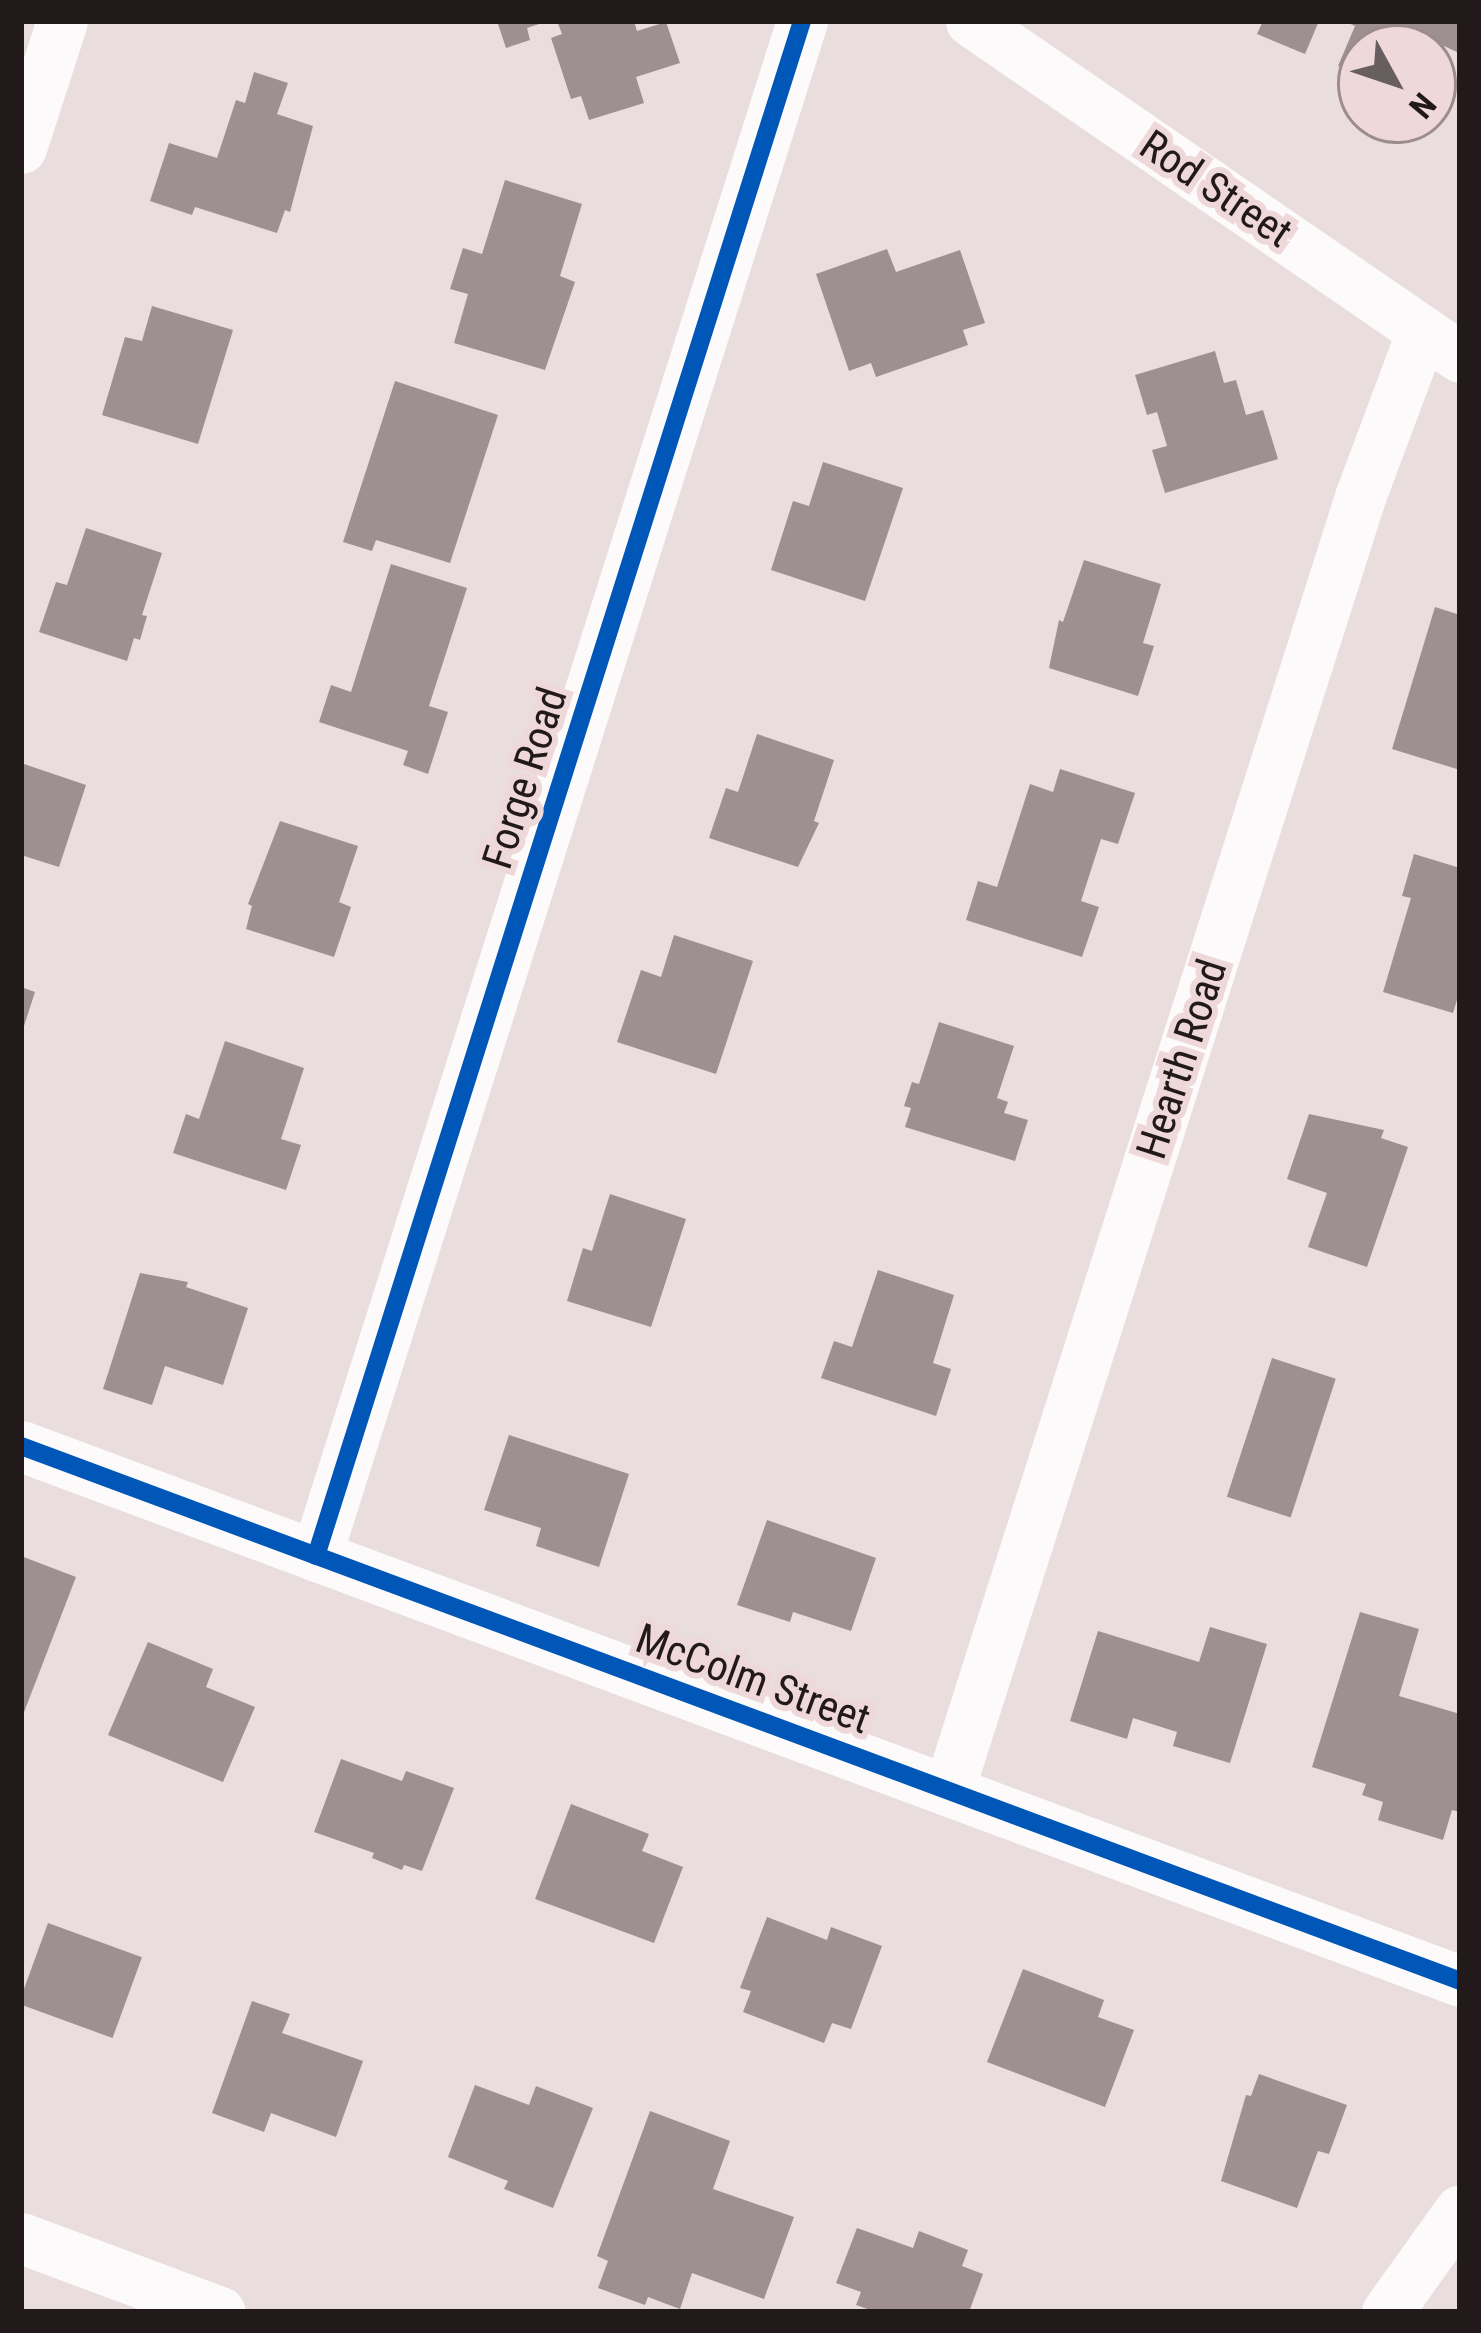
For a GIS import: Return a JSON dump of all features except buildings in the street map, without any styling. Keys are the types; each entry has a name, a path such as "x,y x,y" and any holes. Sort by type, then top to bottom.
{"street":[{"path":"21,148 62,21"},
{"name":"Forge Road","path":"316,1556 802,21"},
{"name":"Rod Street","path":"971,21 1441,344"},
{"name":"Hearth Road","path":"949,1790 1360,497 1441,344"},
{"name":"McColm Street","path":"21,1446 1460,1981"},
{"path":"1387,2312 1460,2210"},
{"path":"21,2239 220,2312"}],"cycle path":[{"path":"316,1556 802,21"},
{"path":"21,1446 1460,1981"}]}
